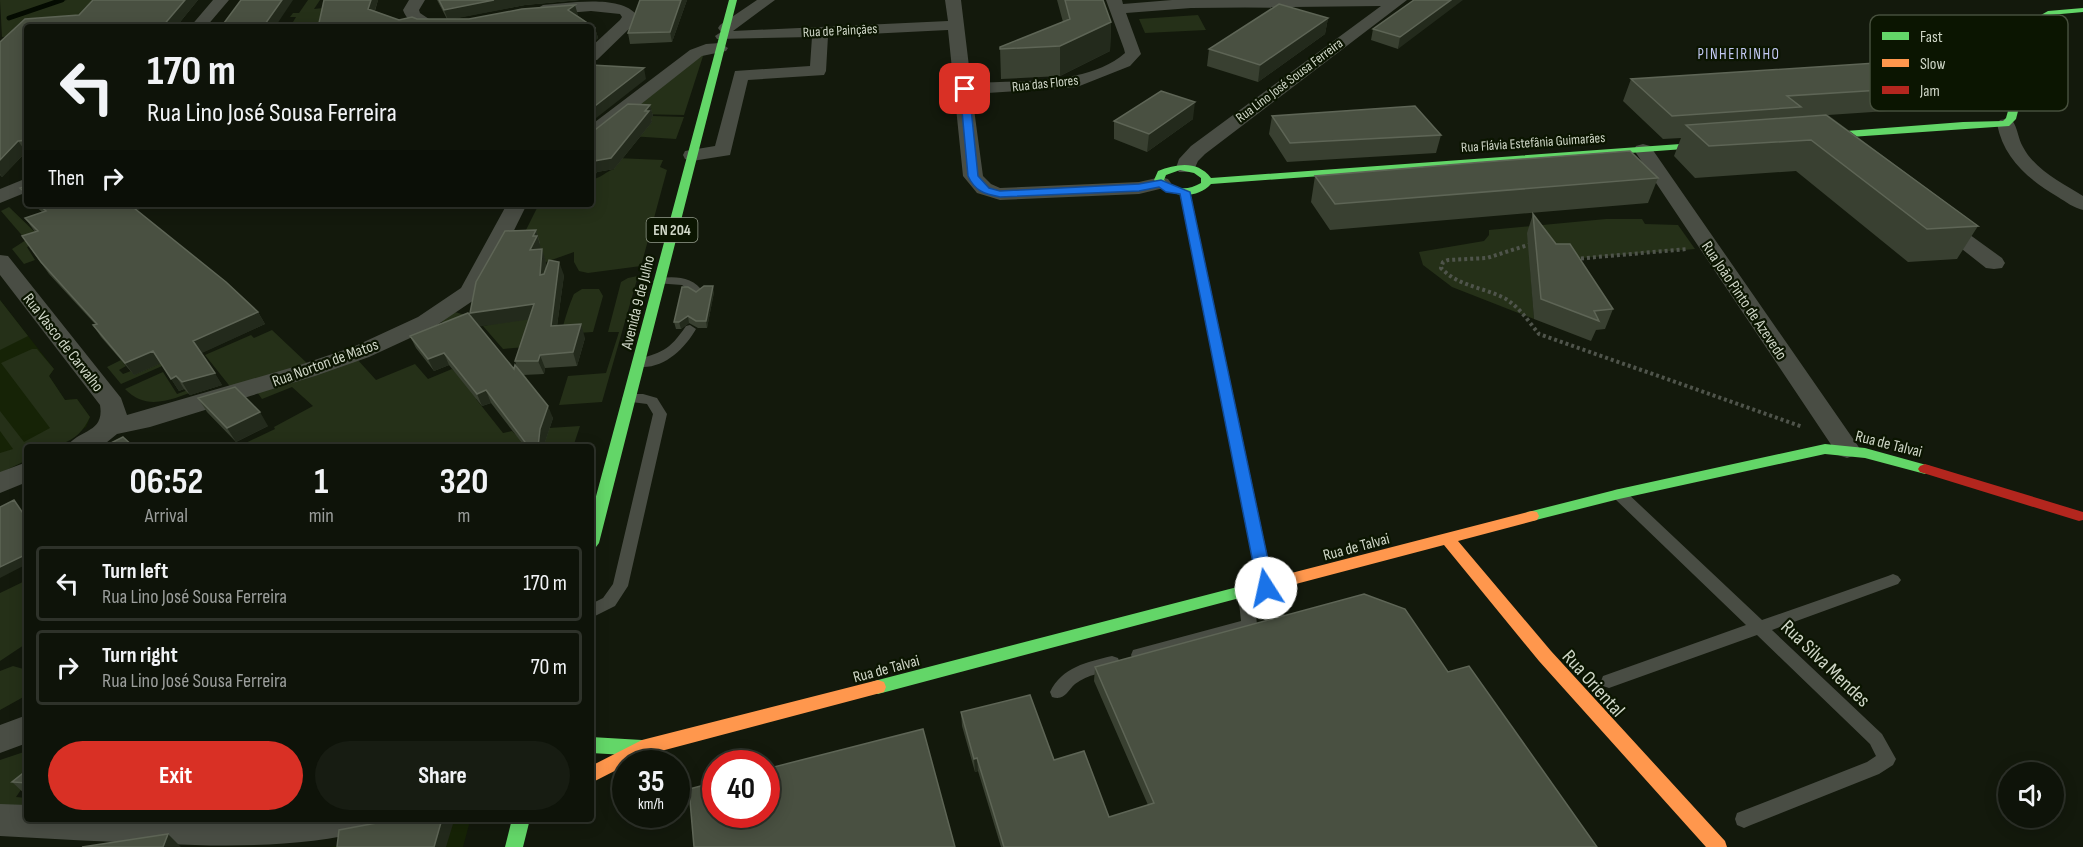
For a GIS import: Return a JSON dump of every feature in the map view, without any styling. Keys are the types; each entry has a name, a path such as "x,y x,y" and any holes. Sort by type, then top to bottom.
{"street":[{"path":"201,24 221,0"},
{"path":"417,0 411,10 413,16 428,24"},
{"name":"Avenida 9 de Julho","path":"594,532 733,0"},
{"path":"594,132 696,53 723,37 767,0"},
{"path":"953,0 965,89 973,176 977,184 986,191 1000,194 1139,188 1161,183"},
{"path":"1173,0 1191,3"},
{"path":"1116,4 1399,0"},
{"name":"Rua Lino José Sousa Ferreira","path":"1186,168 1189,159 1198,150 1341,25 1399,0"},
{"path":"1303,3 1341,25"},
{"name":"Rua das Flores","path":"965,89 1077,82 1124,62 1133,54 1116,4"},
{"path":"525,12 613,5 627,10 630,16 627,22 594,53"},
{"path":"574,8 604,20 610,28 611,35"},
{"path":"2045,15 2083,10"},
{"name":"Rua de Painçães","path":"723,37 956,25"},
{"path":"692,155 723,151 741,75 818,71 820,31"},
{"path":"777,74 780,52"},
{"path":"1792,138 1963,125 2006,124 2011,119 2013,111"},
{"path":"2006,124 2007,136 2023,162 2033,172 2083,204"},
{"path":"1826,135 1854,156"},
{"name":"Rua Flávia Estefânia Guimarães","path":"1207,181 1735,143"},
{"name":"Rua João Pinto de Azevedo","path":"1643,150 1844,445"},
{"path":"1172,168 1186,168 1198,171 1207,181 1203,188 1185,192 1170,190 1159,180 1162,173 1172,168"},
{"path":"0,196 24,186"},
{"path":"1185,192 1266,588"},
{"name":"Rua Norton de Matos","path":"86,444 99,437 109,427 141,421 195,405 353,354 409,330 452,306 469,293 480,277 515,207"},
{"path":"1929,213 1994,263"},
{"name":"Rua Vasco de Carvalho","path":"0,261 112,404 114,415 109,427"},
{"name":"Rua de Talvai","path":"594,773 642,748 1266,588 1619,494 1844,445 2082,512"},
{"path":"0,483 24,472"},
{"name":"Rua Oriental","path":"1448,539 1545,656 1718,847"},
{"path":"0,739 24,730"},
{"name":"Rua de Talvai","path":"594,745 642,748"},
{"path":"0,820 24,821"},
{"path":"41,822 247,832 308,828 341,822"},
{"path":"514,847 520,822"}],"lane":[{"path":"659,281 686,281 694,286 698,293"},
{"path":"638,363 653,362 670,354 690,328"},
{"path":"594,610 609,602 620,586 660,414 652,401 643,398 629,398"},
{"name":"Rua Silva Mendes","path":"1619,494 1875,739 1887,759 1874,768 1744,819"},
{"path":"1609,681 1893,580"},
{"path":"1058,692 1065,681 1087,670 1249,625 1246,593"}],"path":[{"path":"1538,242 1487,258 1448,260 1443,262 1441,268 1452,279 1483,289 1508,301 1527,318 1539,334 1844,445"},
{"path":"1569,259 1695,249"}],"shaded area":[{"path":"0,0 56,0 55,3 67,0 113,0 60,24 24,24 24,35 2,37"},
{"path":"308,0 320,0 314,9 332,7 324,24 278,24 293,22 296,17 290,17 293,13 299,13"},
{"path":"1198,15 1206,30 1145,33 1139,19"},
{"path":"704,53 684,115 634,114 628,111"},
{"path":"653,116 684,117 676,139 599,134 603,131 642,134"},
{"path":"616,158 663,160 660,167 667,170 641,266 588,273 579,271 574,262 574,252 546,262 519,244 538,207 594,207 594,179 614,169"},
{"path":"9,207 39,236 57,236 27,247 35,260 24,264 12,249 26,240 1,211"},
{"path":"1606,219 1642,219 1645,224 1678,225 1695,249 1569,259 1530,265 1534,319 1452,287 1423,265 1419,252 1484,241 1489,235 1489,230"},
{"path":"638,276 602,402 559,405 568,376 606,373 619,332 608,332 621,282"},
{"path":"582,289 599,289 603,296 593,332 562,334 574,294"},
{"path":"0,300 54,369 49,376 65,400 77,399 90,417 86,427 62,444 24,444 24,461 0,473"},
{"path":"0,300 28,336 0,350"},
{"path":"455,312 465,315 501,379 520,371 527,378 476,399 503,433 512,431 519,438 548,432 549,428 580,426 574,444 243,444 275,429 274,427 313,406 292,387 262,399 257,392 356,358 376,380 415,364 428,379 452,369 457,374 468,370 441,319"},
{"path":"551,313 525,347 503,349 483,326"},
{"path":"272,330 309,365 232,389 205,355 251,335 254,338"},
{"path":"200,346 201,349 121,384 107,367 121,360 126,366 119,370 123,374 131,371 134,375"},
{"path":"32,349 37,349 54,369 49,376 65,400 77,399 90,417 78,434 64,443 24,444 24,461 0,473 0,453 13,449 0,431 0,411 24,442 50,428 1,363"},
{"path":"163,372 177,394 196,387 198,390 169,400 151,402 133,396 125,389"},
{"path":"24,581 24,645 0,661 0,593"},
{"path":"13,666 24,669 24,697 0,710 0,671"},
{"path":"24,752 24,785 16,797 24,798 24,810 0,809 0,760"},
{"path":"470,822 463,847 330,847"}],"building":[{"path":"93,0 185,0 165,24 24,24 24,140 18,141 0,160 0,42 25,19 79,15"},
{"path":"241,0 282,0 265,24 223,24"},
{"path":"324,0 371,0 368,9 399,20 412,17 417,19 469,19 522,9 575,5 568,10 589,24 310,24 319,23"},
{"path":"439,0 494,0 444,10"},
{"path":"640,0 681,0 670,32 628,33"},
{"path":"1065,0 1103,0 1111,22 1060,46 1000,49 1000,47 1070,19"},
{"path":"1414,0 1451,0 1400,37 1373,29"},
{"path":"1279,4 1328,18 1260,65 1209,49"},
{"path":"1870,63 1870,91 1787,96 1801,107 1672,116 1631,79"},
{"path":"594,65 644,68 594,107"},
{"path":"1161,91 1195,102 1149,134 1114,121"},
{"path":"628,104 650,105 645,111 649,111 611,158 594,161 594,129"},
{"path":"1415,106 1441,135 1290,143 1272,116"},
{"path":"1826,115 1978,226 1927,229 1811,140 1709,146 1686,125"},
{"path":"1630,151 1658,178 1335,204 1315,176 1484,162"},
{"path":"41,207 133,207 226,282 258,312 193,341 215,373 182,382 176,376 171,379 153,351 125,363 93,325 97,324 41,262 22,236 38,231 25,218 46,211"},
{"path":"1533,214 1556,244 1570,244 1613,309 1594,311 1599,321 1541,299"},
{"path":"536,230 533,236 537,236 530,250 542,249 540,275 544,274 549,260 559,262 551,326 581,324 573,352 540,355 538,361 515,361 534,304 470,313 476,282 505,231"},
{"path":"704,286 713,286 706,321 696,321 688,316 679,322 674,322 682,287 688,287 696,292"},
{"path":"468,313 548,406 540,429 538,444 517,444 525,442 486,390 477,394 444,353 428,359 410,336"},
{"path":"235,387 260,412 227,428 198,398"},
{"path":"123,437 131,444 109,444"},
{"path":"14,500 24,515 24,555 0,567 0,507"},
{"path":"1364,594 1405,609 1448,672 1469,666 1597,847 1004,847 977,758 974,759 961,712 1030,695 1054,760 1084,751 1109,817 1154,803 1095,667"},
{"path":"923,729 955,847 694,847 690,789 702,786 702,828 780,828 780,765"},
{"path":"24,772 24,783 12,782"},
{"path":"382,822 441,822 434,847 337,847 339,830"},
{"path":"168,834 163,847 82,847"}],"waterway":[{"path":"9,18 62,0"}],"traffic: fast":[{"path":"594,532 733,0"},
{"path":"2045,15 2083,10"},
{"path":"1807,137 1963,125 2006,124 2011,119 2013,111"},
{"path":"1207,181 1722,144"},
{"path":"1179,167 1197,171 1206,177 1206,184 1188,192 1181,192 1169,188 1159,180 1162,173 1179,167"},
{"path":"1532,516 1619,494 1825,449 1865,453 1925,469"},
{"path":"878,687 1245,591"},
{"path":"594,745 642,748"},
{"path":"514,847 520,822"}],"traffic: slow":[{"path":"1185,192 1266,588"},
{"path":"1245,591 1532,516"},
{"path":"1448,539 1545,656 1718,847"},
{"path":"594,773 642,748 878,687"}],"traffic: jam":[{"path":"1925,469 2079,516"}],"district":[{"name":"PINHEIRINHO","path":"1739,54"}],"route":[{"path":"965,89 973,176 977,184 986,191 1000,194 1139,188 1161,183 1170,190 1185,192 1266,588"}]}
